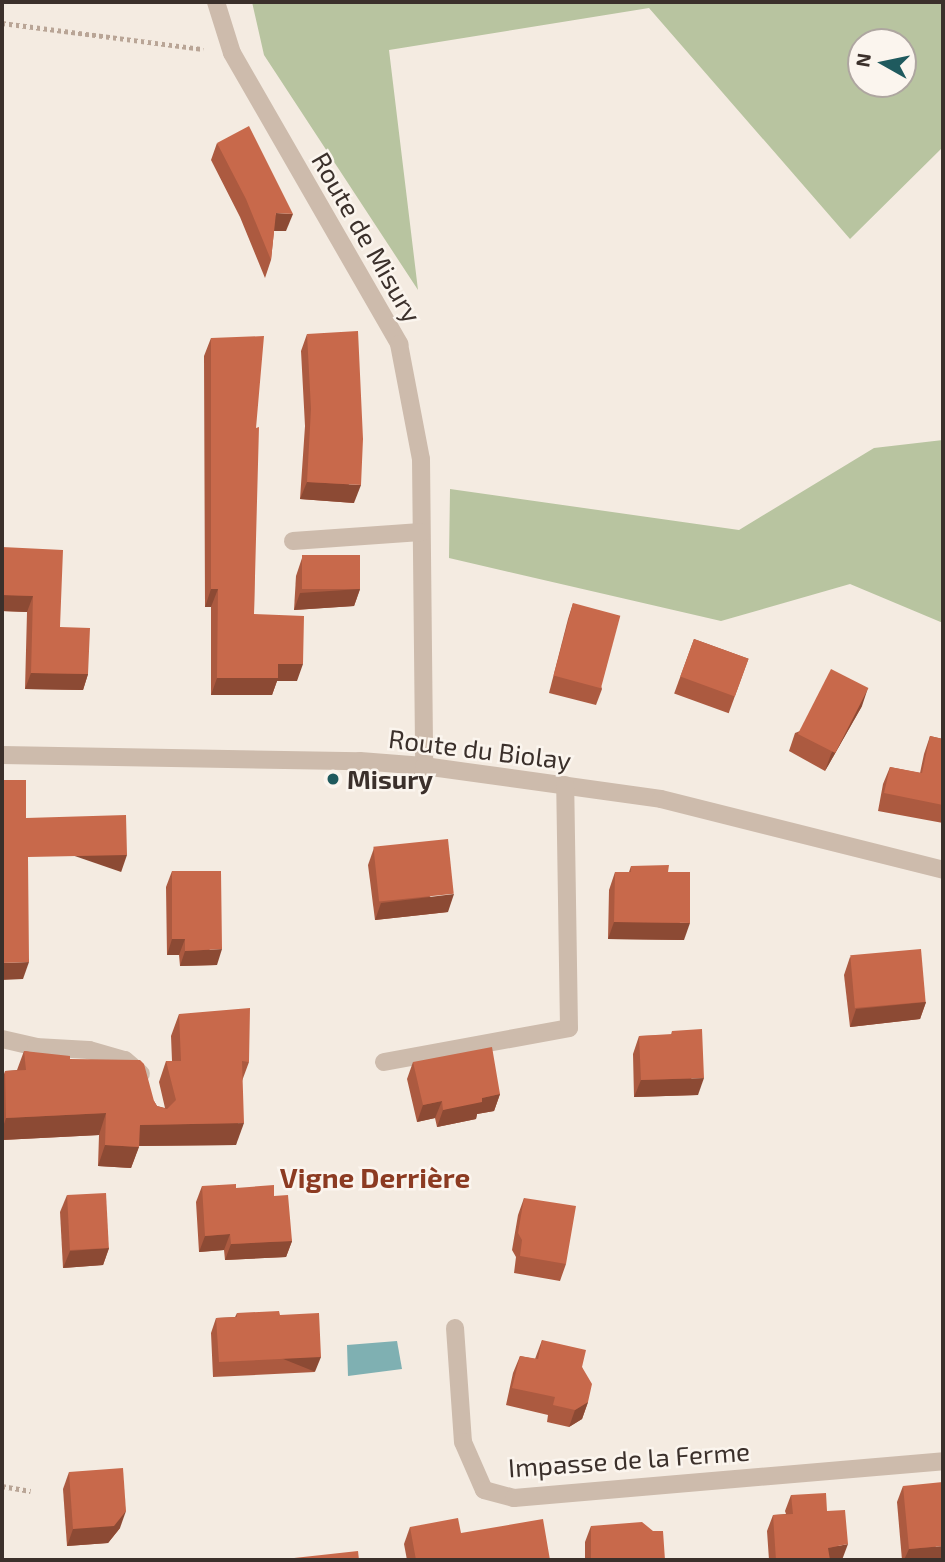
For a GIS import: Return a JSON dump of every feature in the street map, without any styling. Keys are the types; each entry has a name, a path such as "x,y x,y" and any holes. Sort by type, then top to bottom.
{"street":[{"name":"Route de Misury","path":"216,2 232,53 399,344 421,459 424,766"},
{"path":"293,541 421,532"},
{"name":"Route du Biolay","path":"2,755 360,761 424,766 661,799 943,870"},
{"path":"384,1062 569,1028 565,785"},
{"path":"2,1039 36,1047 89,1050 125,1060 146,1079 150,1092"},
{"name":"Impasse de la Ferme","path":"455,1328 463,1442 484,1490 494,1493 514,1498 943,1461"}],"path":[{"path":"2,23 232,53"},
{"path":"2,1486 31,1491"}],"green space":[{"path":"252,2 943,2 943,147 850,239 649,8 389,50 418,290 264,55"},
{"path":"943,440 943,623 850,584 721,621 449,558 450,489 739,530 874,448"}],"water":[{"path":"397,1341 402,1369 348,1376 347,1345"}],"building":[{"path":"249,126 293,214 276,213 271,260 246,199 217,143"},
{"path":"358,331 363,439 361,485 307,482 311,409 307,334"},
{"path":"264,336 256,428 259,427 254,614 304,616 303,664 278,664 278,678 217,678 218,589 211,589 211,338"},
{"path":"2,547 63,550 60,627 90,628 88,674 31,673 33,596 2,595"},
{"path":"302,555 360,555 360,589 302,589"},
{"path":"573,603 620,616 601,688 554,675"},
{"path":"694,639 749,659 735,696 680,677"},
{"path":"831,669 868,688 835,753 798,734"},
{"path":"930,736 943,739 943,805 884,793 890,767 922,773"},
{"path":"2,780 26,780 26,818 126,815 127,855 28,857 29,962 2,963"},
{"path":"448,839 454,894 379,902 373,847"},
{"path":"669,865 668,872 690,872 690,923 614,922 615,872 631,872 631,866"},
{"path":"172,871 221,871 222,949 185,951 185,939 172,939"},
{"path":"921,949 926,1002 855,1008 850,955"},
{"path":"250,1008 249,1062 242,1061 244,1123 140,1125 139,1147 105,1145 106,1113 6,1118 5,1071 26,1070 24,1051 70,1056 70,1059 140,1060 144,1064 154,1101 157,1106 167,1109 176,1100 166,1061 181,1061 179,1014"},
{"path":"702,1029 704,1078 641,1080 639,1036"},
{"path":"492,1047 500,1094 482,1098 482,1102 443,1110 442,1101 423,1105 413,1062"},
{"path":"236,1184 236,1188 274,1185 274,1196 288,1195 292,1241 231,1244 230,1234 205,1236 202,1186"},
{"path":"106,1193 109,1248 70,1250 67,1195"},
{"path":"524,1198 576,1206 566,1264 520,1256 522,1240 518,1233"},
{"path":"279,1311 280,1315 319,1313 321,1357 219,1362 216,1318 237,1317 237,1313"},
{"path":"542,1340 586,1350 582,1367 592,1384 588,1402 575,1410 553,1405 555,1397 512,1388 520,1356 538,1359"},
{"path":"123,1468 126,1511 114,1526 73,1529 69,1472"},
{"path":"943,1482 943,1546 909,1549 903,1486"},
{"path":"826,1493 827,1511 845,1510 848,1544 828,1548 830,1560 776,1560 773,1515 793,1514 791,1495"},
{"path":"458,1518 461,1533 543,1519 550,1560 416,1560 410,1527"},
{"path":"642,1522 653,1531 663,1531 665,1560 591,1560 591,1526"},
{"path":"358,1551 359,1560 285,1560 285,1559"}],"place":[{"name":"Misury","path":"333,779"}],"district":[{"name":"Vigne Derrière","path":"375,1177"}]}
